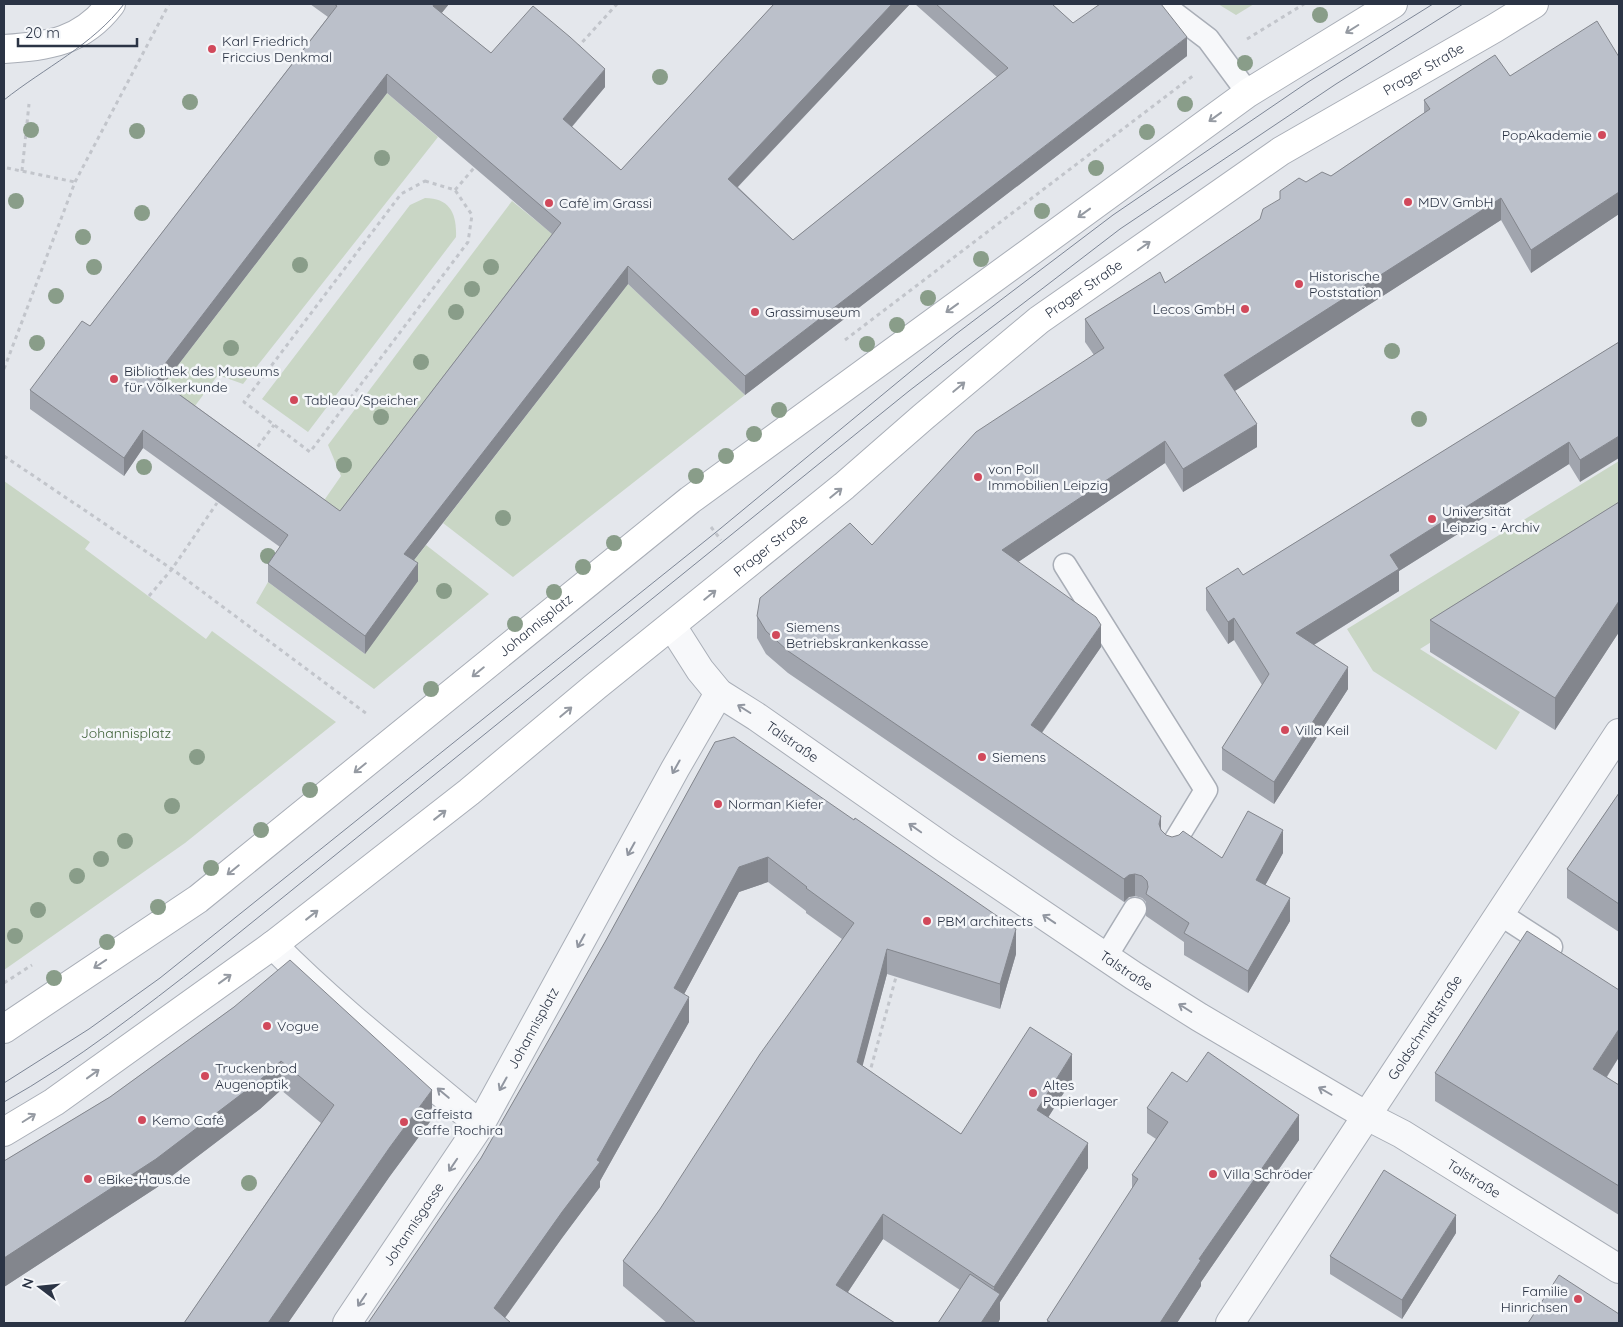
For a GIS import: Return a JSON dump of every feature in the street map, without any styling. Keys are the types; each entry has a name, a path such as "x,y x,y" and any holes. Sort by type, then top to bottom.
{"main road":[{"path":"4,49 41,46 61,42 73,37 96,21 111,4"},
{"path":"1248,94 1394,4"},
{"name":"Prager Straße","path":"672,626 844,486 930,410 1039,320 1281,151 1534,4"},
{"name":"Johannisplatz","path":"4,1029 198,899 690,500 1248,94"},
{"path":"4,1132 54,1102 274,944 469,792 672,626"}],"street":[{"name":"Talstraße","path":"672,626 700,670 719,693 757,717 913,827 1105,958 1199,1017 1367,1116 1402,1134 1619,1269"},
{"name":"Johannisplatz","path":"480,1125 675,769 719,693"},
{"name":"Goldschmidtstraße","path":"1230,1323 1619,733"},
{"path":"274,944 297,970 480,1125"},
{"name":"Johannisgasse","path":"347,1323 480,1125"}],"lane":[{"path":"1162,4 1208,39 1248,94"},
{"path":"1065,565 1206,790 1172,846"},
{"path":"1105,958 1135,909"},
{"path":"1500,914 1565,956"}],"path":[{"path":"4,369 75,182 169,4"},
{"path":"576,48 617,4"},
{"path":"22,171 29,104"},
{"path":"7,168 75,182"},
{"path":"455,190 474,168"},
{"path":"425,181 455,190 472,215 468,242 310,452 244,402 401,194 425,181"},
{"path":"252,454 274,425"},
{"path":"4,456 172,569 367,714"},
{"path":"148,596 172,569 218,503"},
{"path":"861,1073 868,1077 896,977"}],"green space":[{"path":"1218,4 1254,4 1236,15"},
{"path":"387,93 438,137 243,384 218,375 186,418 155,395"},
{"path":"425,198 441,201 450,209 455,221 456,237 308,432 262,399 410,205"},
{"path":"512,201 561,241 340,529 316,512 341,476 328,445"},
{"path":"628,284 745,395 513,577 443,523"},
{"path":"1619,461 1619,526 1420,649 1520,712 1496,750 1373,671 1347,629"},
{"name":"Johannisplatz","path":"4,481 90,542 85,549 206,639 212,631 336,722 185,843 4,970"},
{"path":"426,545 489,594 374,689 256,603 268,582 365,654 404,573"}],"building":[{"name":"Grassimuseum","path":"334,4 434,4 433,6 491,53 533,6 605,69 563,119 621,170 774,4 892,4 728,179 793,240 1008,68 936,4 1052,4 1073,23 1100,4 1161,4 1187,37 745,376 628,266 404,554 418,563 365,636 268,564 288,535 143,430 124,458 30,390 82,321 90,326 337,6","holes":["387,74 561,223 340,511 155,377"]},
{"path":"1597,21 1619,57 1619,192 1531,250 1501,198 1224,375 1257,424 1183,469 1165,441 1002,550 1096,617 1101,625 1031,725 1161,816 1159,824 1161,830 1166,835 1172,837 1179,835 1183,831 1222,858 1248,811 1283,830 1256,880 1290,898 1248,971 1184,933 1189,923 1146,894 1147,881 1142,876 1129,875 1124,879 788,651 766,631 757,616 760,598 850,523 872,545 976,432 1104,348 1085,319 1160,272 1165,283 1260,219 1263,209 1280,199 1280,191 1299,178 1306,182 1322,172 1331,176 1430,109 1424,100 1495,55 1510,76"},
{"path":"1619,342 1619,436 1580,460 1569,442 1390,555 1399,569 1296,633 1348,667 1274,782 1222,748 1269,674 1234,618 1228,622 1206,588 1238,568 1243,575"},
{"path":"1619,502 1619,601 1555,698 1430,620"},
{"path":"734,737 1016,929 1000,984 887,949 857,1062 961,1134 1030,1027 1072,1054 1037,1110 1088,1143 994,1287 883,1214 836,1285 895,1323 696,1323 623,1261 660,1209 760,1054 854,923 768,857 739,867 674,988 689,997 597,1160 600,1162 494,1308 511,1323 368,1323 481,1158 605,942 715,742"},
{"path":"1619,793 1619,904 1567,869"},
{"path":"1527,931 1619,990 1619,1029 1593,1069 1619,1085 1619,1186 1435,1073"},
{"path":"290,960 432,1090 390,1147 268,1323 184,1323 334,1105 281,1061 260,1080 156,1159 4,1258 4,1161 110,1097 234,1007"},
{"path":"1208,1052 1299,1115 1199,1259 1201,1260 1160,1323 1051,1323 1047,1320 1138,1179 1132,1175 1168,1122 1147,1108 1172,1072 1187,1082"},
{"path":"1384,1170 1456,1215 1402,1300 1330,1256"},
{"path":"970,1274 1000,1294 981,1323 938,1323"},
{"path":"1559,1275 1619,1314 1619,1323 1528,1323"}],"tram line":[{"path":"4,100 83,44 112,19 124,4"},
{"path":"4,1083 89,1029 160,978 715,533 956,334 1113,215 1308,82 1433,4"},
{"path":"4,1102 83,1052 208,958 909,391 1120,229 1336,84 1463,4"}],"place":[{"name":"Karl Friedrich Friccius Denkmal","path":"212,49"},
{"name":"PopAkademie","path":"1602,135"},
{"name":"MDV GmbH","path":"1408,202"},
{"name":"Café im Grassi","path":"549,203"},
{"name":"Historische Poststation","path":"1299,284"},
{"name":"Lecos GmbH","path":"1245,309"},
{"name":"Grassimuseum","path":"755,312"},
{"name":"Bibliothek des Museums für Völkerkunde","path":"114,379"},
{"name":"Tableau/Speicher","path":"294,400"},
{"name":"von Poll Immobilien Leipzig","path":"978,477"},
{"name":"Universität Leipzig - Archiv","path":"1432,519"},
{"name":"Siemens Betriebskrankenkasse","path":"776,635"},
{"name":"Villa Keil","path":"1285,730"},
{"name":"Siemens","path":"982,757"},
{"name":"Norman Kiefer","path":"718,804"},
{"name":"PBM architects","path":"927,921"},
{"name":"Vogue","path":"267,1026"},
{"name":"Truckenbrod Augenoptik","path":"205,1076"},
{"name":"Altes Papierlager","path":"1033,1093"},
{"name":"Kemo Café","path":"142,1120"},
{"name":"Caffeista Caffe Rochira","path":"404,1122"},
{"name":"Villa Schröder","path":"1213,1174"},
{"name":"eBike-Haus.de","path":"88,1179"},
{"name":"Familie Hinrichsen","path":"1578,1299"}]}
